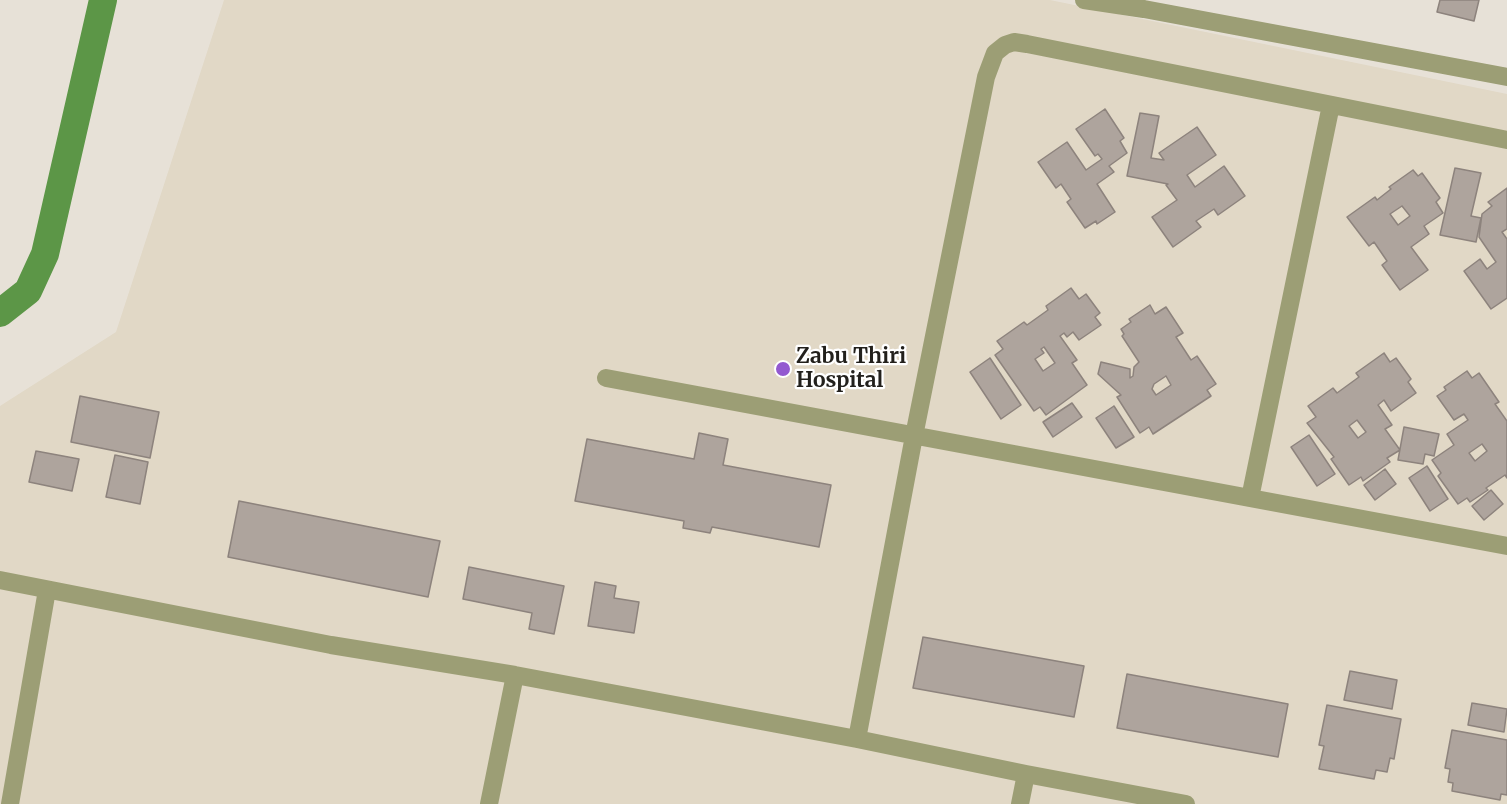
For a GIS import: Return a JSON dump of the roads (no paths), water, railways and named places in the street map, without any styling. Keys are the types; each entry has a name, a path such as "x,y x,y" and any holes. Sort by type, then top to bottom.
{"street":[{"path":"1084,0 1146,5 1507,77"},
{"path":"857,739 914,436 986,77 995,53 1005,45 1014,42 1027,44 1507,140"},
{"path":"1250,498 1332,105"},
{"path":"606,378 1507,546"},
{"path":"0,580 330,645 515,675 857,739 1186,804"},
{"path":"10,804 47,590"},
{"path":"489,804 515,675"},
{"path":"1020,804 1026,774"}],"waterway":[{"path":"0,313 28,291 45,254 103,0"}],"place":[{"name":"Zabu Thiri Hospital","path":"783,369"}]}
